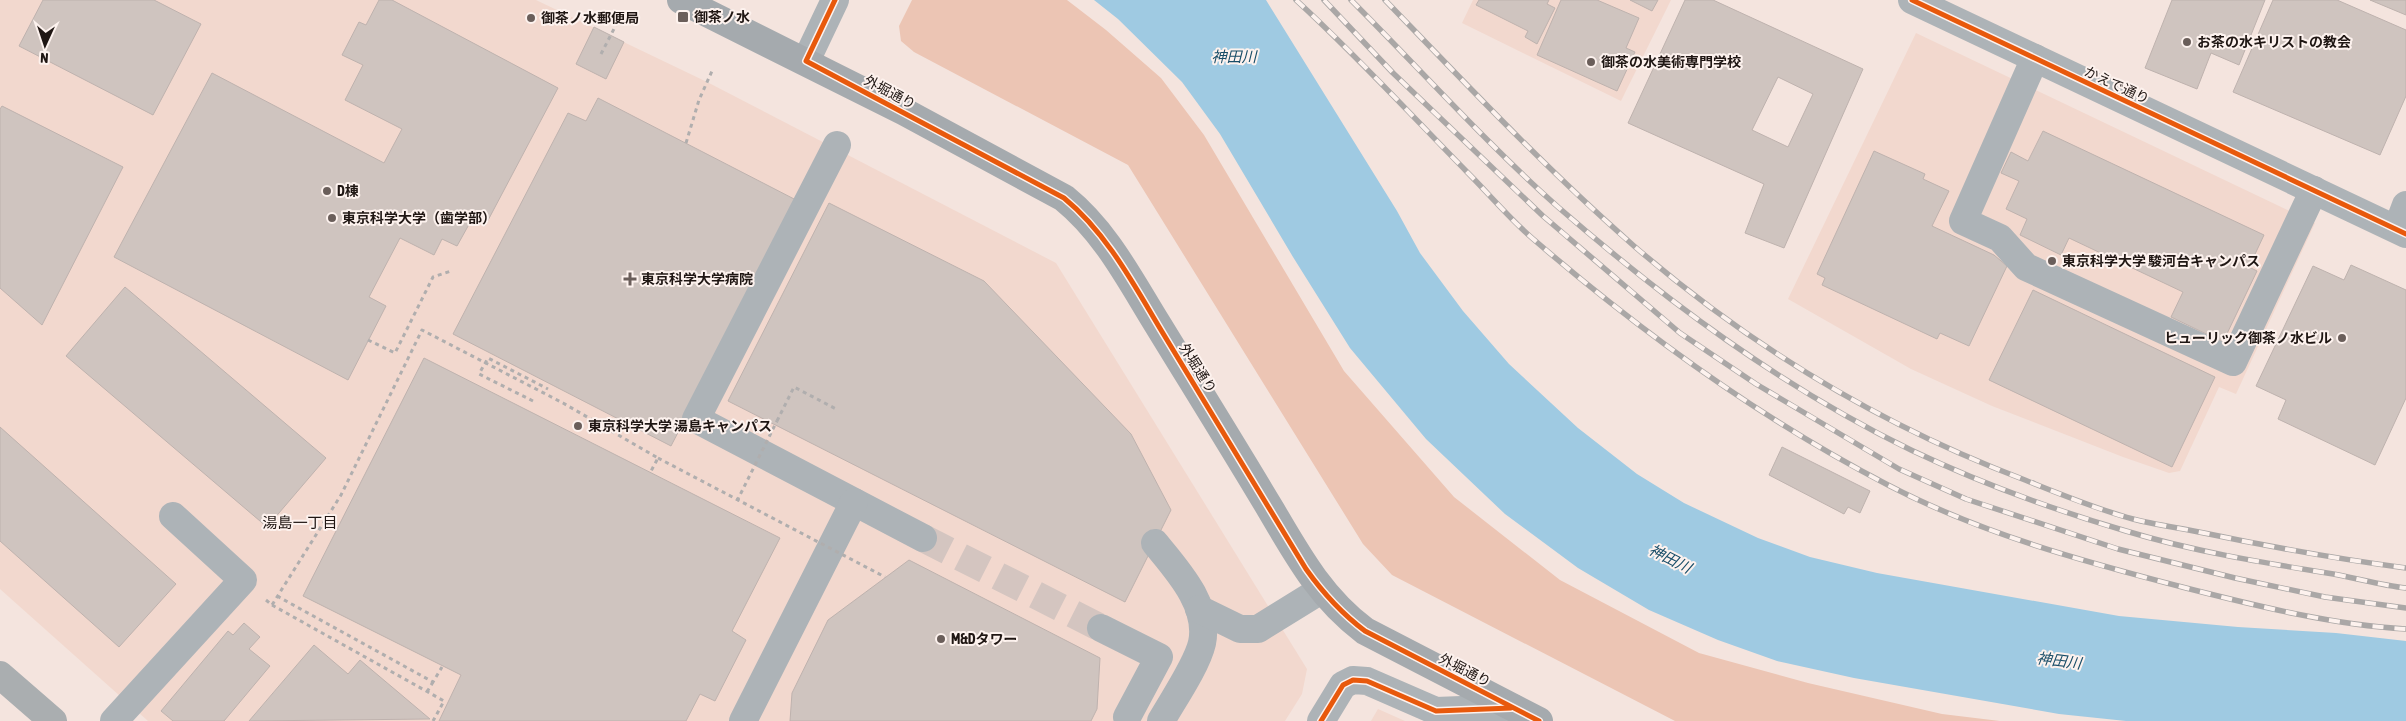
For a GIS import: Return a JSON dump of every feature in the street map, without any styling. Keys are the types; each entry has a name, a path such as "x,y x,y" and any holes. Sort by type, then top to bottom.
{"highway":[{"path":"0,675 53,721"}],"main road":[{"name":"外堀通り","path":"681,0 806,61 1064,198 1091,222 1135,288 1306,569 1321,590 1344,616 1365,631 1539,721"}],"street":[{"name":"かえで通り","path":"1912,0 2314,190 2403,223"},
{"path":"806,61 831,7"},
{"path":"2035,58 1963,221 2000,238 2026,267 2233,362 2314,190"},
{"path":"836,145 696,420 923,538"},
{"path":"743,721 854,502"},
{"path":"114,721 243,580 173,516"},
{"path":"1155,543 1176,569 1199,609 1203,628 1202,644 1161,721"},
{"path":"1199,609 1240,629 1258,629 1321,590"},
{"path":"1101,628 1158,657 1129,720"},
{"path":"1321,721 1343,684 1353,680 1367,681 1436,711 1513,708"}],"path":[{"path":"601,54 616,25"},
{"path":"686,143 699,100 712,71"},
{"path":"368,340 396,353 433,277 451,271"},
{"path":"272,605 341,495 422,330 563,403 737,501 884,577"},
{"path":"533,401 479,374 488,358 548,390"},
{"path":"737,501 794,387 838,410"},
{"path":"650,473 658,458"},
{"path":"243,580 272,605 444,701 433,721"},
{"path":"277,596 433,682"},
{"path":"427,692 442,667"}],"shaded area":[{"name":"東京科学大学 湯島キャンパス","path":"0,0 536,0 707,82 1056,263 1307,669 1302,694 1285,721 148,721 0,589"},
{"path":"912,0 1067,0 1106,30 1161,78 1204,135 1344,371 1454,497 1560,580 1699,653 1808,683 1942,714 2000,721 1675,721 1392,575 1363,544 1128,165 914,52 901,41 899,26"},
{"name":"御茶の水美術専門学校","path":"1473,0 1671,0 1621,101 1462,23"},
{"name":"東京科学大学 駿河台キャンパス","path":"1916,33 2315,223 2236,394 2219,387 2180,471 2169,473 1992,406 1911,369 1788,299"},
{"path":"1378,709 1405,721 1371,721"}],"water":[{"name":"神田川","path":"1094,0 1266,0 1397,211 1420,253 1463,311 1509,364 1578,428 1637,474 1684,503 1758,538 1810,557 1877,573 2119,616 2238,627 2336,633 2406,641 2406,721 2126,721 2059,714 1854,678 1777,661 1718,640 1649,610 1578,568 1505,514 1426,439 1350,348 1220,134 1182,82 1118,19"}],"building":[{"path":"43,0 154,0 201,24 153,115 19,46"},
{"name":"D棟","path":"379,0 392,0 558,88 485,226 472,219 457,246 442,239 434,255 400,238 369,297 386,306 348,380 114,257 212,73 384,163 402,129 345,100 363,65 342,55 359,22 366,25"},
{"path":"1479,0 1549,0 1547,4 1555,8 1537,44 1525,37 1528,31 1476,5"},
{"path":"1561,0 1597,0 1639,18 1626,48 1635,52 1617,91 1537,55"},
{"path":"1630,0 1658,0 1652,11"},
{"path":"1685,0 1713,0 1863,69 1784,248 1745,233 1764,184 1628,123","holes":["1778,77 1813,94 1788,147 1752,130"]},
{"path":"2172,0 2265,0 2239,65 2211,53 2197,89 2145,68"},
{"path":"2273,0 2337,0 2406,30 2406,96 2380,155 2233,92"},
{"path":"2370,0 2406,0 2406,15"},
{"path":"594,27 624,42 606,79 576,64"},
{"path":"598,98 798,201 671,446 453,334 568,113 586,121"},
{"path":"2,106 123,167 42,325 0,288 0,109"},
{"path":"2043,131 2264,235 2249,267 2257,271 2223,342 2171,317 2183,292 2069,238 2061,255 2020,235 2027,219 2006,209 2019,181 2001,173 2011,152 2028,161"},
{"path":"1874,151 1925,174 1923,179 1949,191 1932,226 1994,255 2007,266 1969,346 1940,333 1937,339 1822,285 1825,278 1817,274"},
{"path":"829,203 984,281 1131,434 1171,510 1125,602 728,401"},
{"name":"ヒューリック御茶ノ水ビル","path":"2351,265 2406,290 2406,398 2375,465 2278,419 2286,400 2256,386 2313,266 2344,280"},
{"path":"125,287 326,458 267,527 66,356"},
{"path":"2033,290 2215,377 2172,467 1989,380"},
{"path":"424,358 780,538 732,631 746,640 715,701 700,694 686,721 439,721 461,675 303,596"},
{"path":"0,427 176,584 119,647 0,541"},
{"path":"1782,447 1870,491 1860,513 1848,507 1844,514 1769,475"},
{"name":"M&Dタワー","path":"909,560 1100,658 1097,709 1091,721 790,721 792,693 828,620"},
{"path":"244,623 260,637 249,649 270,666 224,721 173,721 161,711 228,631 233,635"},
{"path":"314,645 348,674 360,660 430,719 249,721"}],"tunnel":[{"path":"923,538 1101,628"}],"railway":[{"path":"1296,0 1362,64 1515,222 1573,273 1703,372 1748,403 1841,459 1888,485 1960,518 2072,557 2268,608 2323,619 2406,629"},
{"path":"1324,0 1393,73 1543,216 1680,333 1756,384 1899,469 1966,499 2118,549 2235,578 2325,597 2406,608"},
{"path":"1351,0 1505,157 1558,207 1599,242 1683,309 1727,340 1817,399 1863,425 1911,450 1989,484 2044,505 2126,531 2226,555 2406,588"},
{"path":"1385,0 1569,187 1634,246 1678,283 1771,350 1869,409 1972,459 2119,515 2150,523 2279,548 2406,568"}],"cycle path":[{"path":"835,0 806,61 1064,198 1080,212 1120,262 1306,569 1333,602 1365,631 1539,721"},
{"path":"1912,0 2406,234"},
{"path":"1321,721 1343,685 1353,680 1367,681 1436,711 1511,708"}],"place":[{"name":"御茶ノ水","path":"683,17"},
{"name":"御茶ノ水郵便局","path":"531,18"},
{"name":"お茶の水キリストの教会","path":"2187,42"},
{"name":"御茶の水美術専門学校","path":"1591,62"},
{"name":"D棟","path":"327,191"},
{"name":"東京科学大学（歯学部）","path":"332,218"},
{"name":"東京科学大学 駿河台キャンパス","path":"2052,261"},
{"name":"東京科学大学病院","path":"630,279"},
{"name":"ヒューリック御茶ノ水ビル","path":"2342,338"},
{"name":"東京科学大学 湯島キャンパス","path":"578,426"},
{"name":"M&Dタワー","path":"941,639"}],"district":[{"name":"湯島一丁目","path":"300,523"}]}
